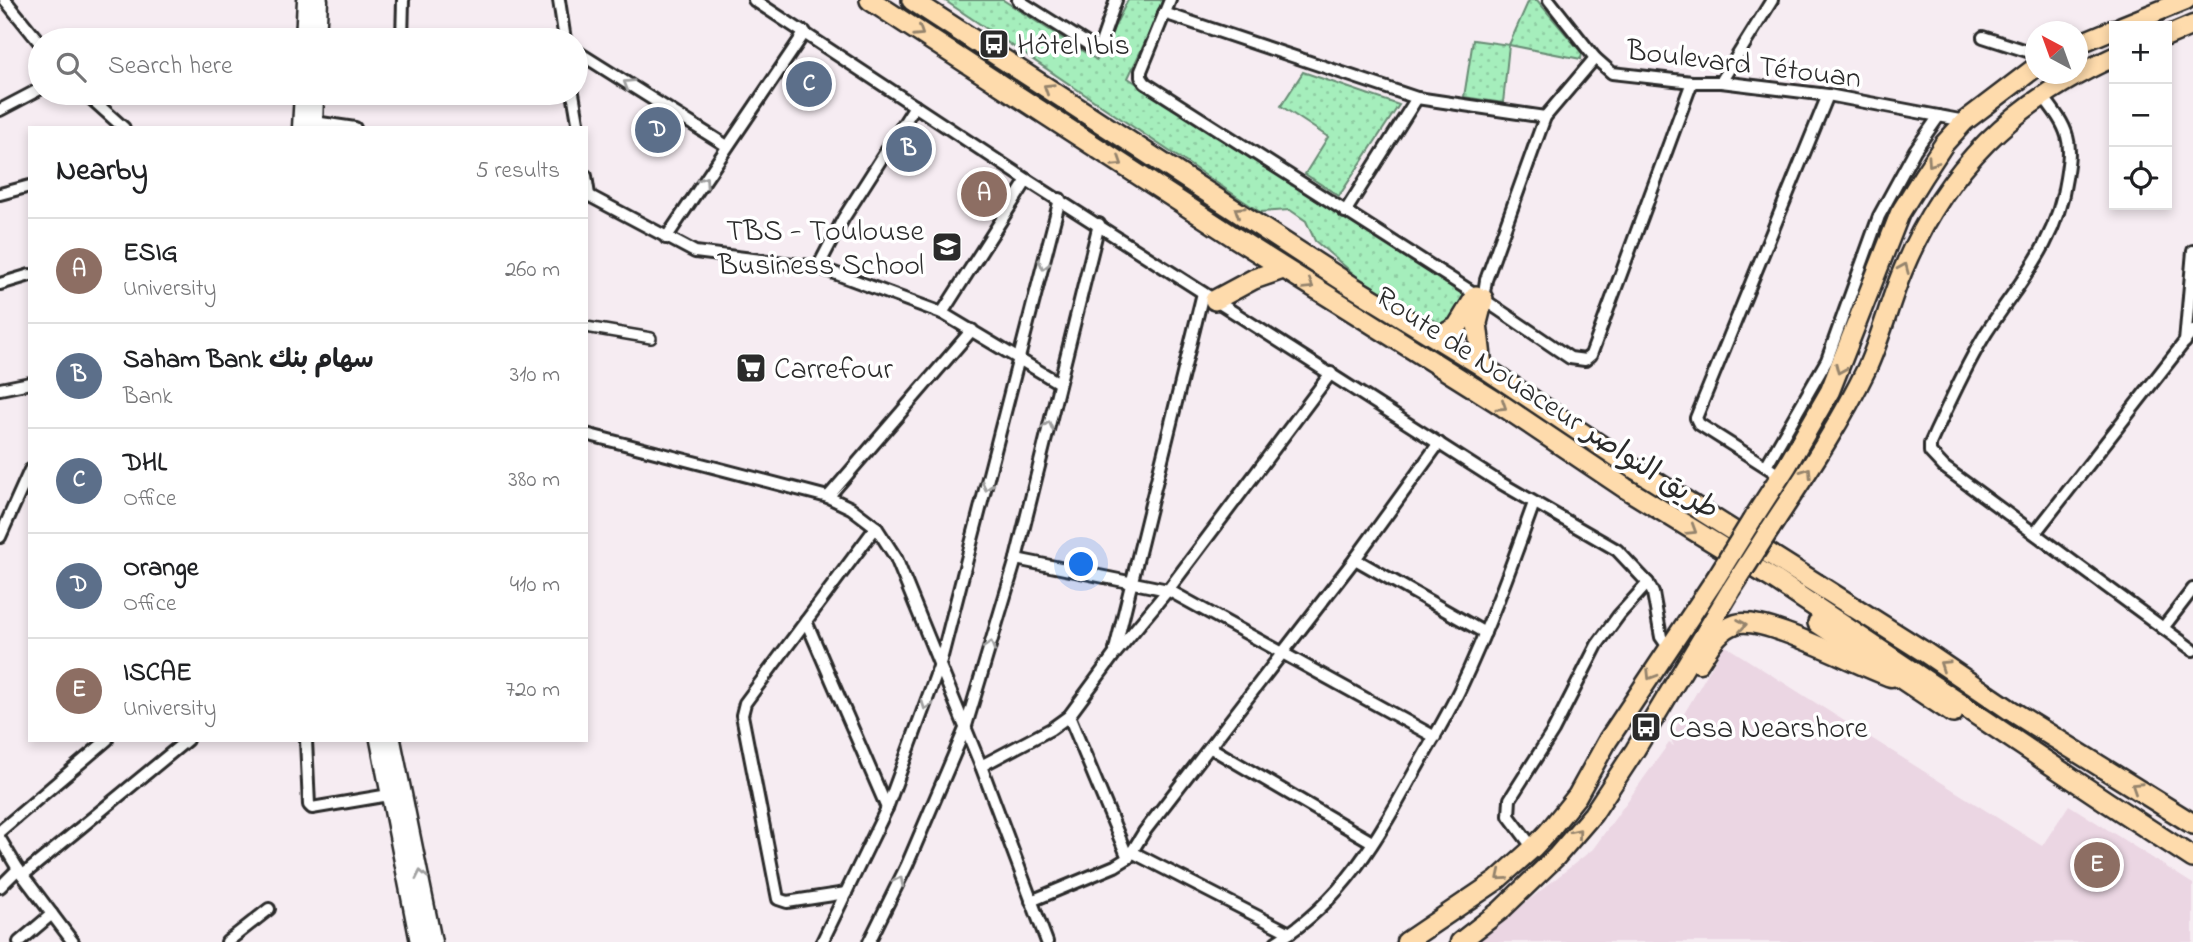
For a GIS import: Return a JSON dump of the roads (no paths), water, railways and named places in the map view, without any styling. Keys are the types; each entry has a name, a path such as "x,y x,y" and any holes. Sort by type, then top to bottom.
{"highway":[{"name":"Route de Nouaceur طريق النواصر","path":"912,0 1353,287 1482,366 1637,470 1923,651 2010,710 2193,824"},
{"name":"Route de Nouaceur طريق النواصر","path":"875,4 1283,269 1481,392 1625,488 1775,580 2193,858"},
{"path":"1206,299 1244,270 1252,248"},
{"path":"1206,299 1283,269"},
{"path":"1437,338 1457,327 1482,292"},
{"path":"1482,292 1477,323 1482,366"},
{"path":"1775,580 1792,600 1821,625 2193,872"}],"main road":[{"path":"306,0 311,28"},
{"path":"315,28 319,0"},
{"path":"857,0 875,4"},
{"path":"2132,21 2162,5 2186,0"},
{"path":"2172,34 2193,25"},
{"path":"2088,40 2109,31"},
{"path":"1460,942 1501,909 1556,857 1593,814 1635,750 1731,590 1846,409 1867,367 1902,271 1939,200 1958,171 1986,140 2042,95 2109,60"},
{"path":"1406,942 1479,894 1534,848 1577,796 1608,740 1752,520 1774,471 1830,391 1900,214 1944,144 1965,121 2025,74"},
{"path":"306,105 310,126"},
{"path":"310,126 313,105"},
{"path":"1675,683 1696,668 1721,632 1746,622 1769,627 1902,681"},
{"path":"379,742 419,942"},
{"path":"392,742 433,942"}],"street":[{"path":"402,28 403,0"},
{"path":"559,0 563,28"},
{"path":"754,0 1027,180 1099,224 1206,299 1331,373 1534,503 1597,536 1617,550 1648,583 1653,593 1661,637 1668,647"},
{"path":"1018,0 1097,48 1116,0"},
{"path":"1170,0 1141,71 1145,83 1345,212 1482,292 1570,358 1585,360 1591,355 1692,82"},
{"name":"Boulevard Tétouan","path":"1549,0 1594,58 1603,67 1621,75 1721,82 1828,94 1965,121"},
{"path":"1721,82 1772,0"},
{"path":"5,5 28,30"},
{"path":"1164,13 1417,98 1545,117"},
{"path":"666,238 805,32"},
{"path":"1983,37 2025,51"},
{"path":"1482,292 1545,117 1594,58"},
{"path":"588,59 727,146"},
{"path":"1828,94 1696,418 1699,424 1774,471 1827,360 1879,216 1915,150 1939,116"},
{"path":"0,110 28,95"},
{"path":"2042,95 2064,126 2068,137 2068,169 2058,218 2044,249 1980,343 1935,433 1930,452 1944,467 2193,650"},
{"path":"1345,212 1417,98"},
{"path":"98,105 122,126"},
{"path":"575,105 579,126"},
{"path":"818,267 843,219 915,106"},
{"path":"942,313 1027,180"},
{"path":"0,194 28,187"},
{"path":"588,194 695,252 818,267 942,313 1059,383"},
{"path":"822,942 887,808 940,664 1021,359 1060,199"},
{"path":"869,942 907,865 965,729 1016,559 1099,224"},
{"path":"2185,342 2193,251"},
{"path":"0,284 28,276"},
{"path":"1114,655 1206,299"},
{"path":"588,327 651,338"},
{"path":"828,497 972,330"},
{"path":"2035,533 2193,331"},
{"path":"981,766 1051,730 1069,716 1114,655 1168,590 1331,373"},
{"path":"0,388 28,383"},
{"path":"588,435 828,497 876,527 896,558 940,664 1048,942"},
{"path":"1031,901 1115,866 1130,855 1144,832 1356,559 1439,443"},
{"path":"0,537 28,474"},
{"path":"18,495 28,498"},
{"path":"1276,942 1305,923 1341,888 1398,802 1435,737 1485,633 1534,503"},
{"path":"846,892 787,902 778,899 742,710 876,527"},
{"path":"1016,559 1168,590 1435,737"},
{"path":"1356,559 1485,633"},
{"path":"1534,848 1509,816 1510,799 1553,731 1597,645 1648,583"},
{"path":"2163,628 2193,589"},
{"path":"806,621 887,808"},
{"path":"1069,716 1130,855 1290,933"},
{"path":"0,831 105,742"},
{"path":"306,742 309,805 312,808 389,795"},
{"path":"0,887 173,744"},
{"path":"1211,748 1372,842"},
{"path":"0,839 73,942"},
{"path":"227,942 269,909"},
{"path":"19,942 52,914"}],"place":[{"name":"Hôtel Ibis","path":"994,44"},
{"name":"DHL","path":"809,84"},
{"name":"Orange","path":"658,130"},
{"name":"Saham Bank سهام بنك","path":"909,149"},
{"name":"ESIG","path":"984,194"},
{"name":"TBS - Toulouse Business School","path":"947,247"},
{"name":"Carrefour","path":"751,368"},
{"name":"Casa Nearshore","path":"1646,727"},
{"name":"ISCAE","path":"2097,865"}]}
